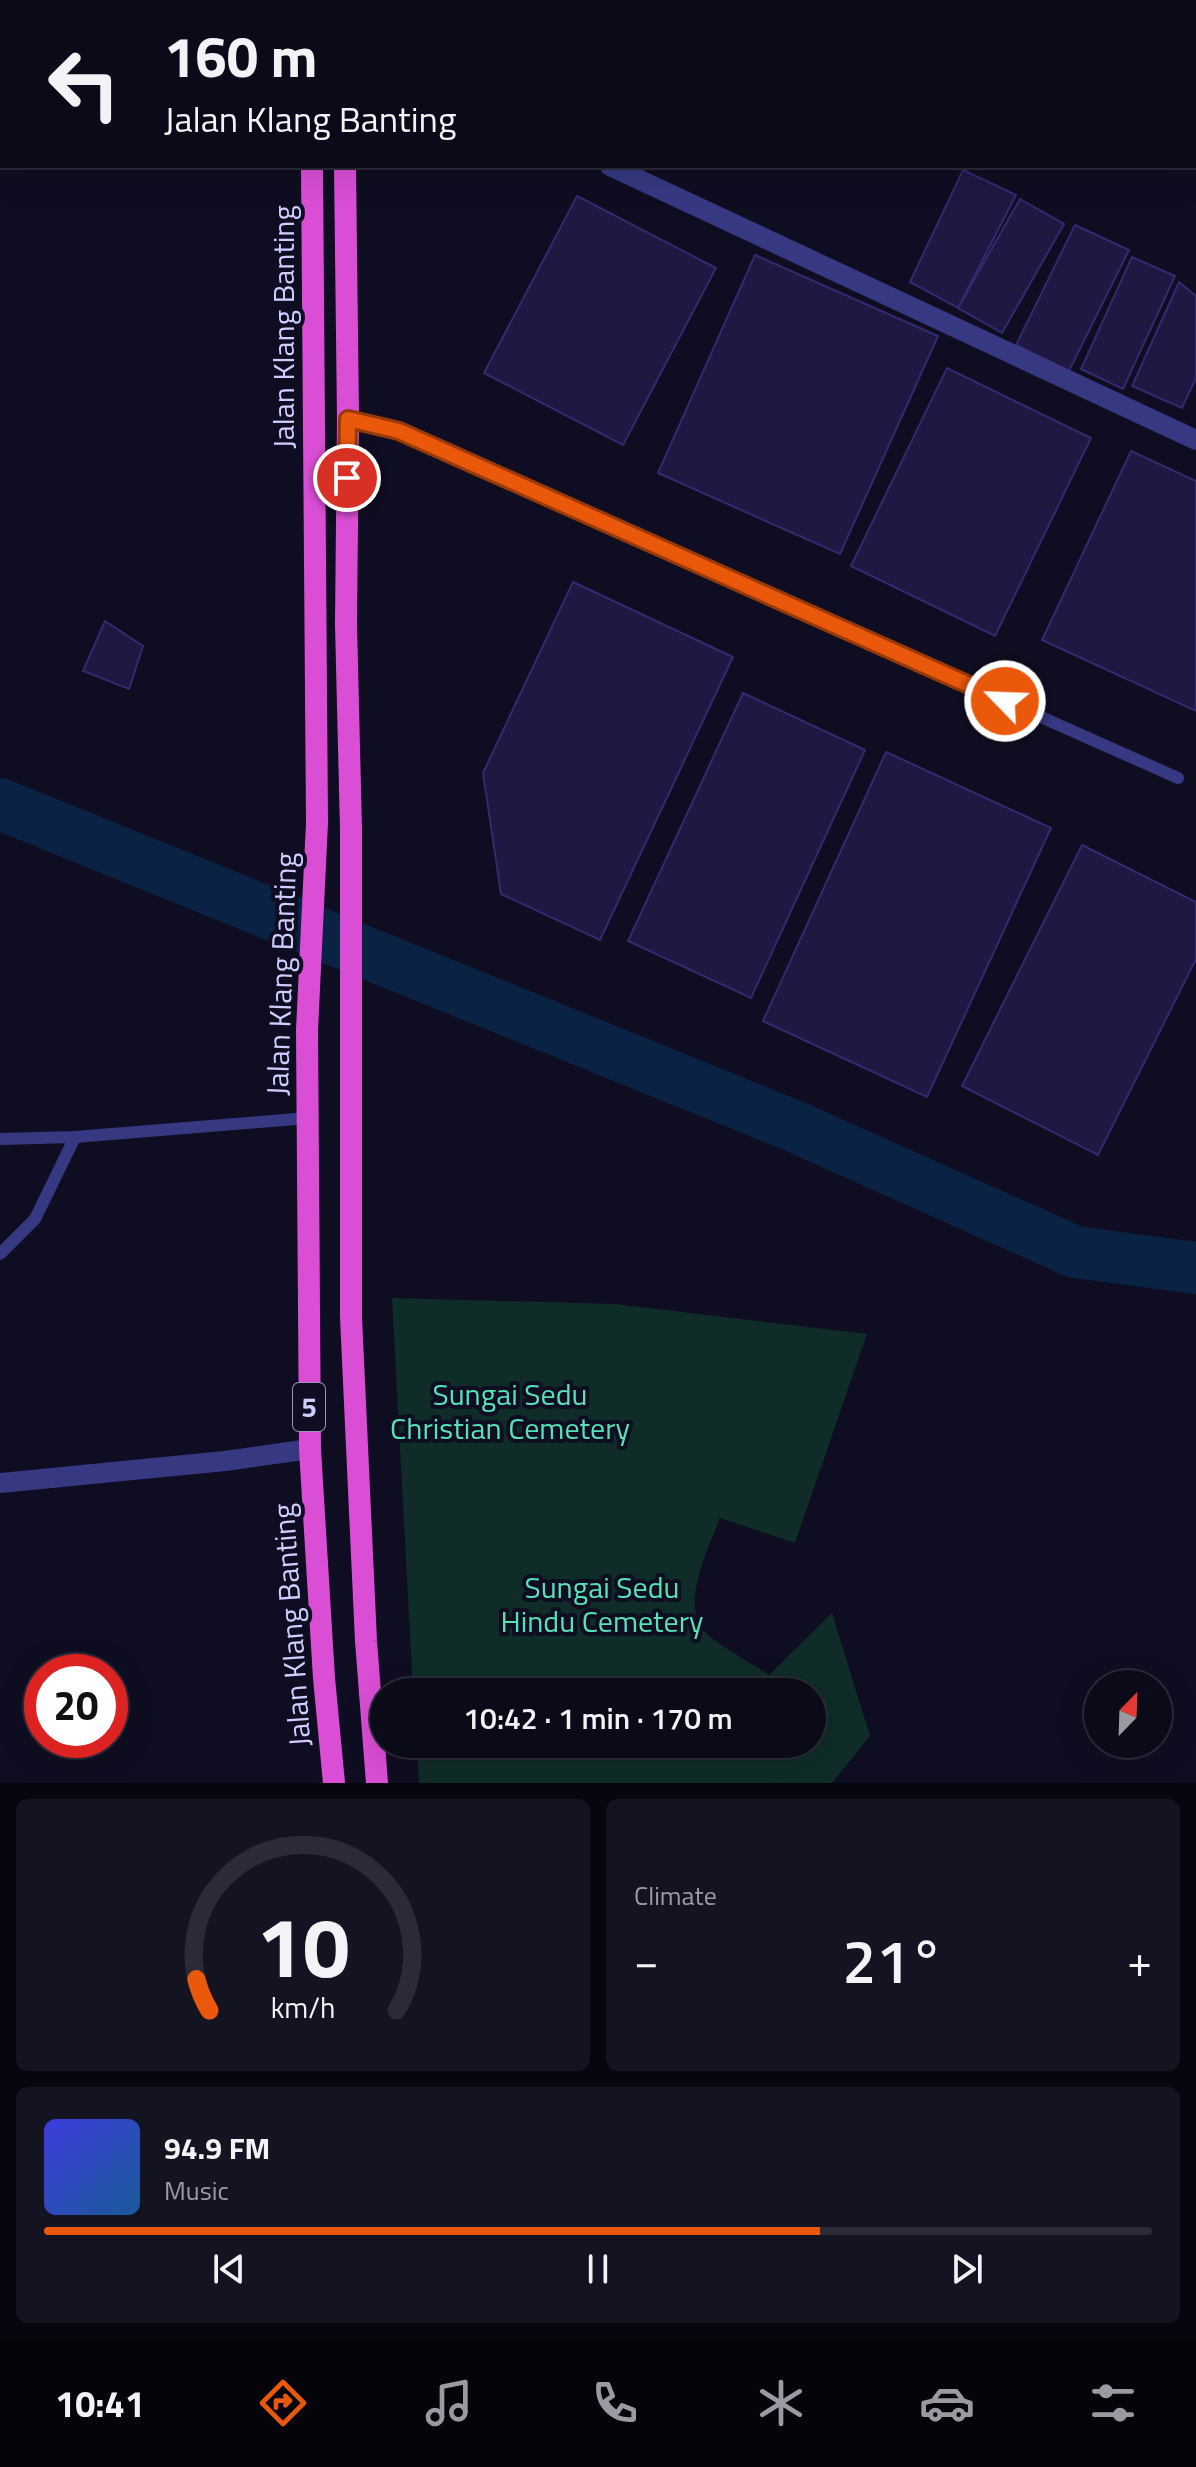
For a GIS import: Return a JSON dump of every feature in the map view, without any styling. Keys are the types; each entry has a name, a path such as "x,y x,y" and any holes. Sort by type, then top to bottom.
{"highway":[{"name":"Jalan Klang Banting","path":"312,168 317,823 307,1030 310,1449 324,1678 334,1783"},
{"name":"Jalan Klang Banting","path":"345,168 348,419 346,624 351,829 351,1317 366,1641 377,1783"}],"street":[{"path":"614,168 1196,440"},
{"path":"0,1483 225,1461 310,1449"}],"lane":[{"path":"348,419 399,431 1178,778"},
{"path":"0,1139 75,1137 308,1118"},
{"path":"0,1254 35,1219 75,1137"}],"green space":[{"path":"392,1298 615,1304 867,1334 795,1543 720,1518 695,1592 698,1621 705,1632 769,1675 832,1613 870,1736 832,1783 419,1783 418,1758 826,1758 826,1678 412,1678"}],"building":[{"path":"963,170 1016,195 958,308 910,282"},
{"path":"577,196 716,268 623,445 484,373"},
{"path":"1020,199 1064,224 1002,333 958,308"},
{"path":"1075,225 1129,250 1069,371 1016,345"},
{"path":"755,255 938,336 840,554 658,473"},
{"path":"1132,257 1175,276 1123,389 1081,369"},
{"path":"1179,282 1196,296 1196,378 1182,408 1132,386"},
{"path":"947,368 1091,438 995,636 851,566"},
{"path":"1131,451 1196,481 1196,711 1042,640"},
{"path":"573,582 733,657 600,940 501,894 483,773"},
{"path":"105,621 143,646 129,689 83,671"},
{"path":"743,693 865,750 751,998 628,941"},
{"path":"886,752 1051,828 927,1097 763,1021"},
{"path":"1082,845 1196,902 1196,959 1098,1155 962,1086"}],"waterway":[{"path":"0,804 796,1127 1075,1252 1196,1268"}],"route":[{"path":"347,478 348,419 399,431 1005,701"}],"park label":[{"name":"Sungai Sedu Christian Cemetery","path":"510,1412"},
{"name":"Sungai Sedu Hindu Cemetery","path":"602,1605"}]}
